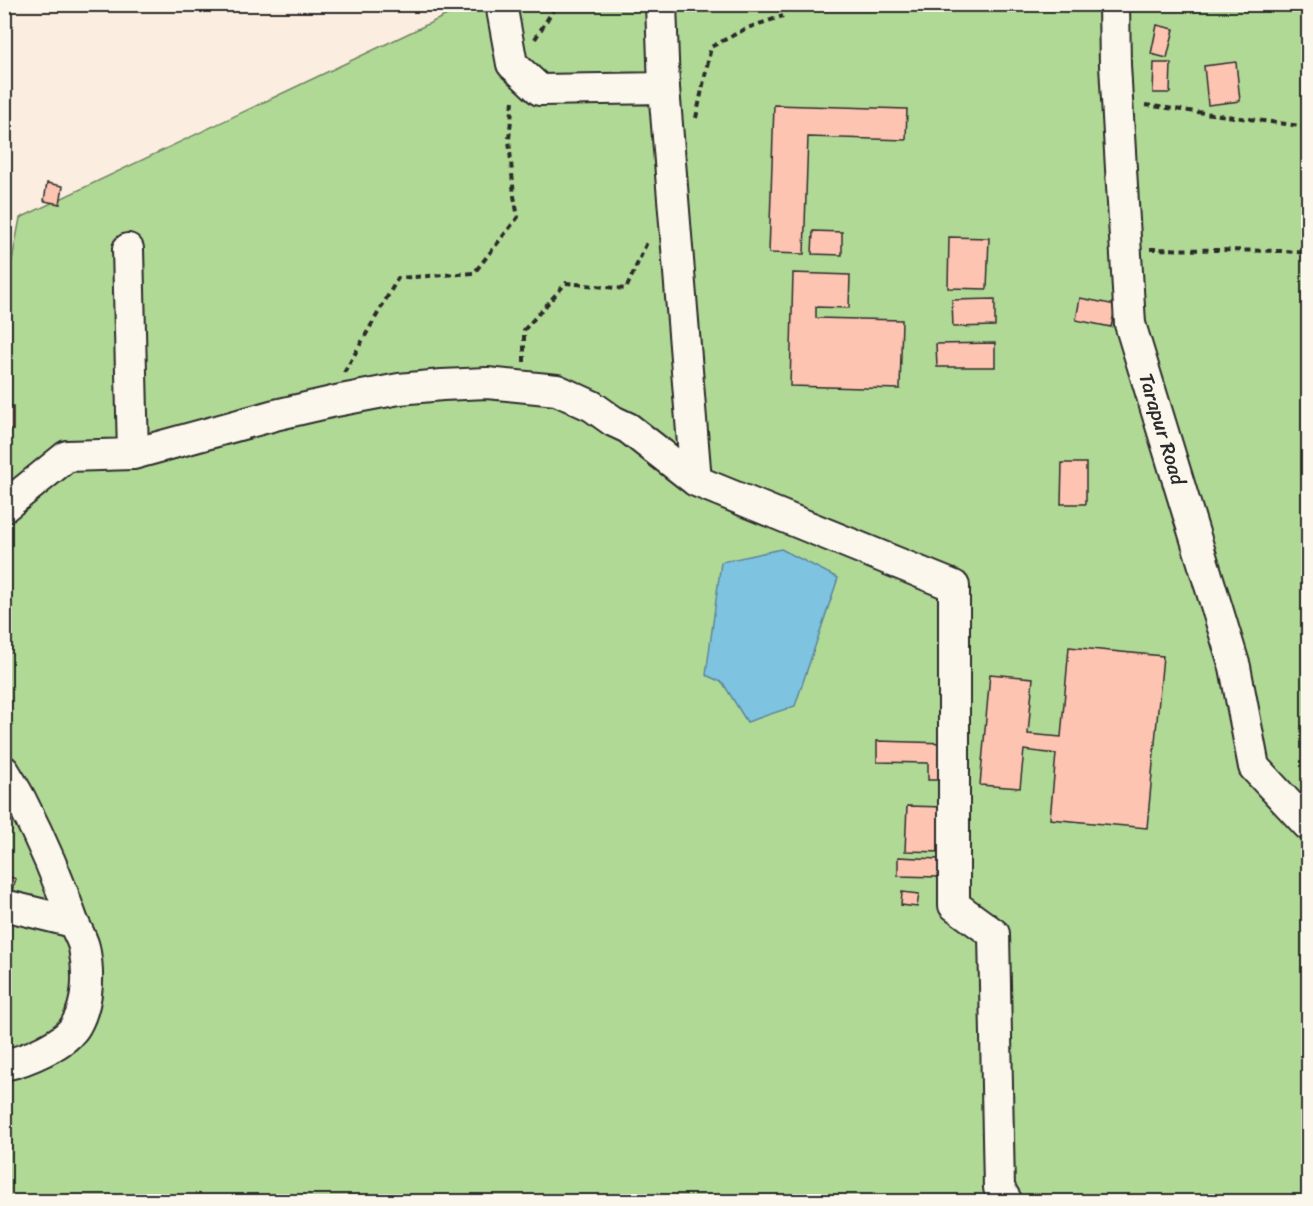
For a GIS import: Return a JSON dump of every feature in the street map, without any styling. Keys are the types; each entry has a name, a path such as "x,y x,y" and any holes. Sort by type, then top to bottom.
{"street":[{"path":"501,4 512,64 540,90 664,88"},
{"path":"662,4 664,88 696,481"},
{"name":"Tarapur Road","path":"1114,4 1117,102 1130,324 1235,667 1254,767 1308,825"},
{"path":"128,249 133,454"},
{"path":"4,507 67,456 133,454 275,415 399,389 487,383 557,390 592,406 613,421 628,428 696,481 954,586 954,905 994,934 999,1188 1007,1202"},
{"path":"4,771 21,799 66,901 84,945 87,972 86,999 76,1027 61,1040 33,1057 4,1065"},
{"path":"4,905 73,922"}],"path":[{"path":"327,404 398,278 474,273 518,217 509,139 517,68 557,4"},
{"path":"1117,102 1308,127"},
{"path":"1126,248 1284,251 1308,254"}],"green space":[{"path":"468,5 1308,5 1308,1201 5,1202 4,303 20,218"}],"water":[{"path":"781,549 838,578 795,706 747,722 723,683 706,675 721,562"}],"building":[{"path":"1157,25 1174,29 1167,58 1151,54"},
{"path":"1236,62 1240,101 1208,105 1204,66"},
{"path":"1154,63 1171,63 1170,93 1153,93"},
{"path":"774,105 907,109 906,140 808,137 804,254 769,253"},
{"path":"47,183 63,186 60,204 44,201"},
{"path":"813,231 842,232 842,255 812,254"},
{"path":"949,237 989,238 987,289 948,288"},
{"path":"793,273 850,275 849,308 816,307 816,318 902,320 900,389 790,386"},
{"path":"1080,298 1116,305 1111,327 1076,320"},
{"path":"995,299 995,326 953,327 952,300"},
{"path":"995,343 995,367 937,367 936,344"},
{"path":"4,406 13,406 13,430 4,430"},
{"path":"1062,463 1086,463 1086,504 1061,504"},
{"path":"1069,647 1163,656 1147,828 1050,819 1056,754 1024,750 1020,788 980,785 990,674 1033,678 1028,734 1061,737"},
{"path":"877,741 946,743 945,780 928,780 928,763 877,762"},
{"path":"907,806 945,807 944,852 905,851"},
{"path":"898,857 938,859 938,877 898,876"},
{"path":"4,875 16,879 8,901 4,900"},
{"path":"902,892 919,894 917,907 901,905"}]}
